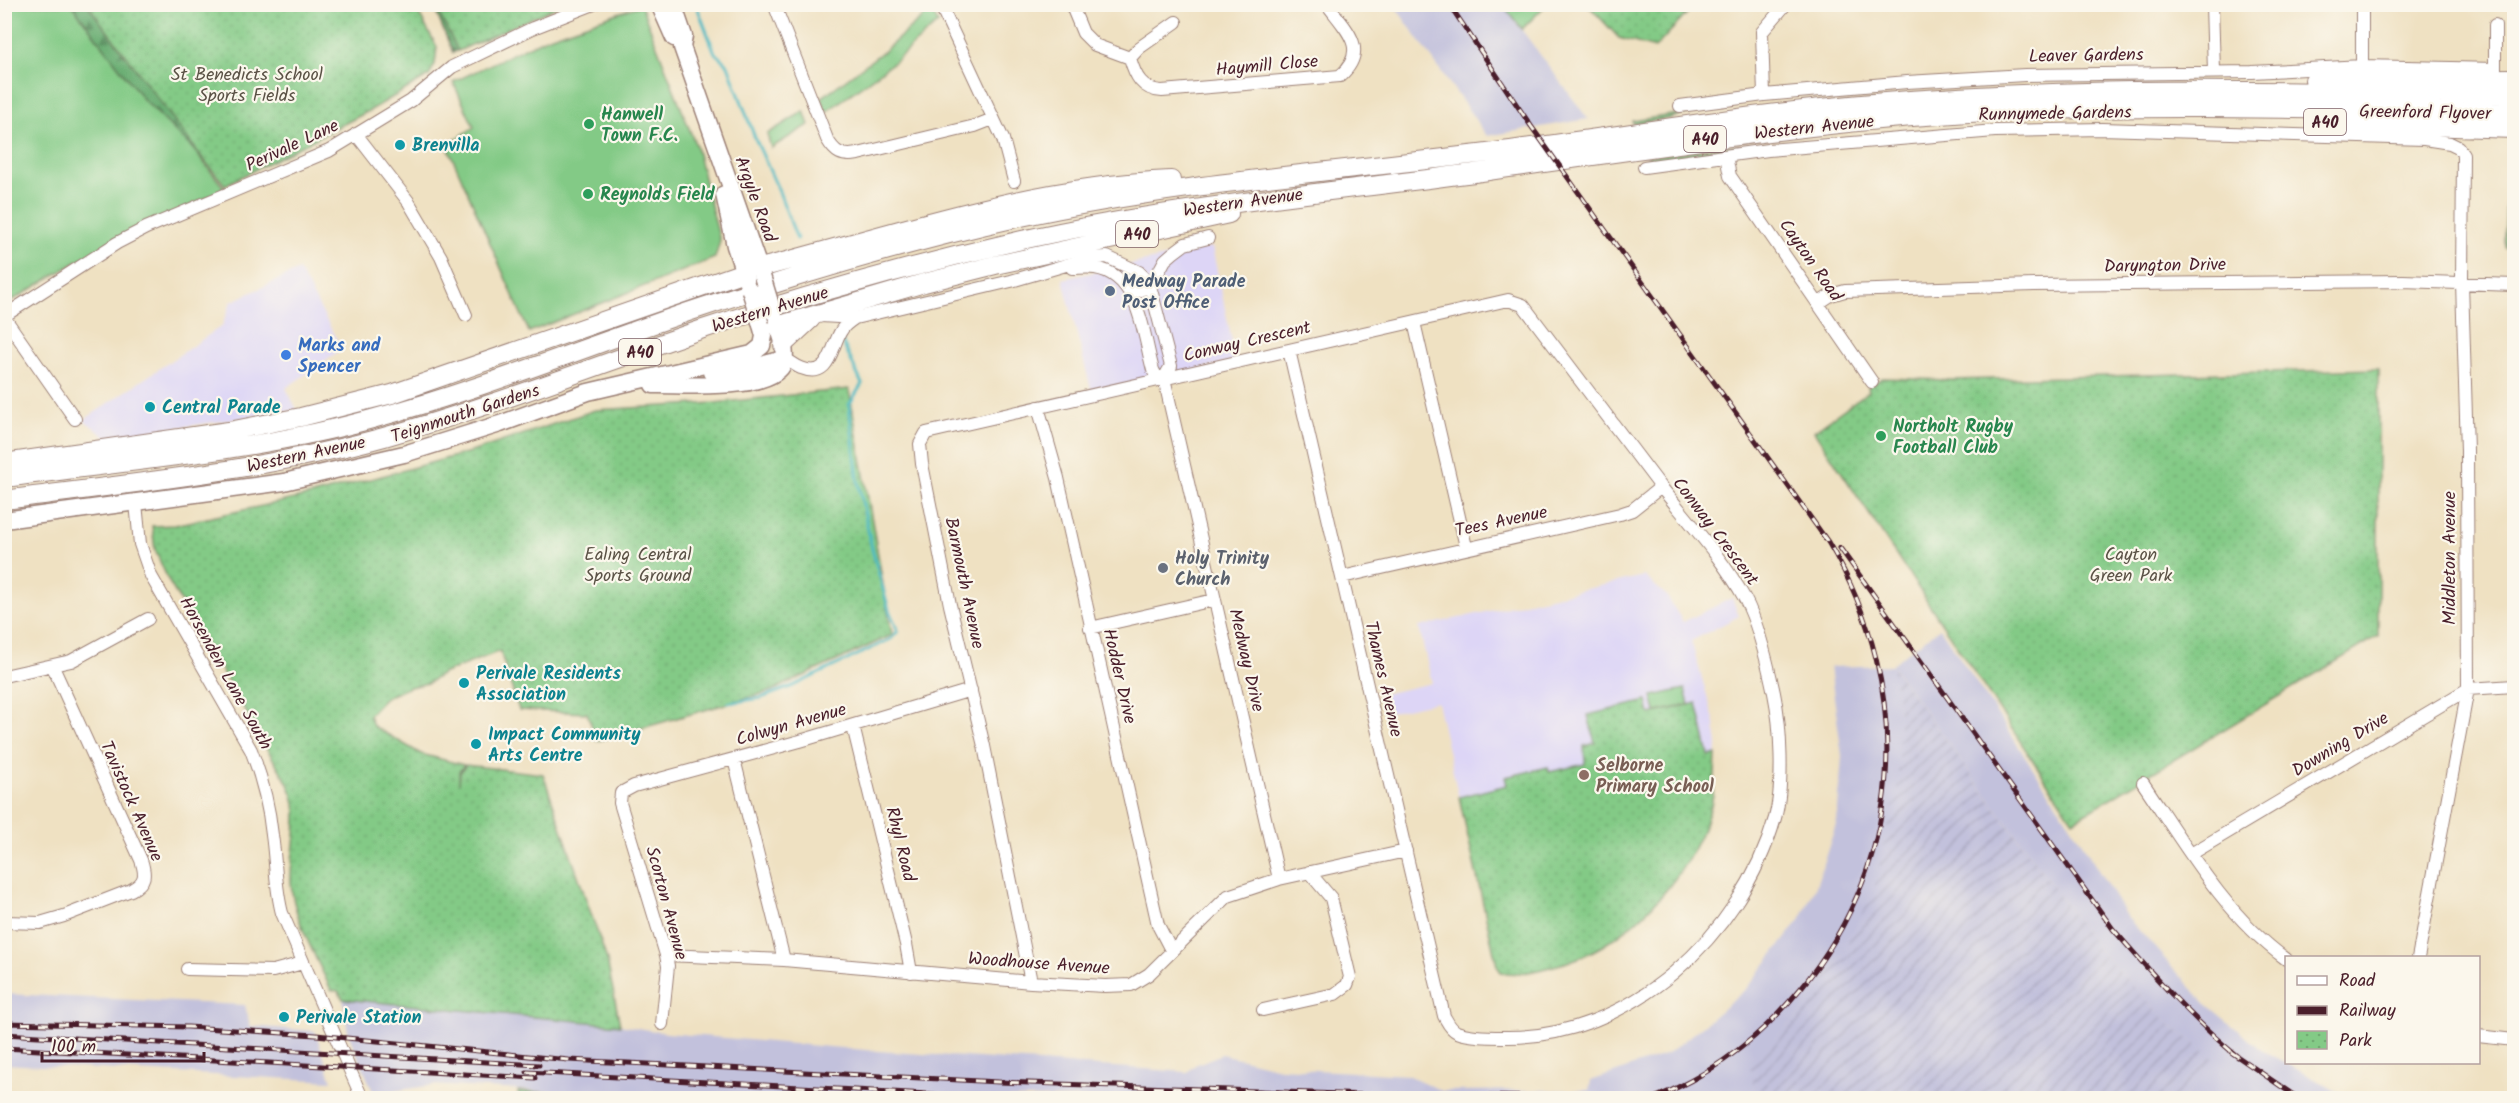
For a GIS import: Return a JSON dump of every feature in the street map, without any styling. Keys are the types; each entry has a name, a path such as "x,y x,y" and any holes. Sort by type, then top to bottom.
{"highway":[{"name":"A40","path":"2103,91 2148,83 2514,78"},
{"name":"Greenford Flyover","path":"2103,91 2514,94"},
{"name":"Western Avenue","path":"4,478 279,441 347,425 452,395 705,306 822,269 1024,216 1161,191 1269,176 1458,157 1755,115 1899,101 2103,91"},
{"name":"A40","path":"2136,108 2214,119 2514,129"},
{"name":"Western Avenue","path":"4,500 281,461 366,441 456,416 733,320 830,289 1029,238 1165,212 1834,124 1987,112 2136,108 2335,111"},
{"name":"Greenford Flyover","path":"2335,111 2514,112"},
{"name":"A40","path":"4,464 229,431 301,417 393,394 753,274 933,220 1018,200 1124,182 1269,176"},
{"name":"A40","path":"769,326 814,316 924,283 985,268 1231,214 1276,196"},
{"name":"A40","path":"784,352 814,316"}],"main road":[{"name":"Argyle Road","path":"659,4 675,40 682,47 712,134 769,326 784,352"},
{"name":"Argyle Road","path":"673,4 684,36 682,47"},
{"path":"616,386 752,354 762,346 769,326"},
{"path":"660,376 734,371 784,352"},
{"path":"616,386 756,381 775,374 784,352"},
{"name":"Teignmouth Gardens","path":"4,520 284,482 404,454 500,424 588,392 616,386"}],"street":[{"name":"Perivale Lane","path":"4,317 117,243 194,207 329,151 411,101 452,66 533,28 594,4"},
{"path":"774,4 827,138 832,148 842,155 858,154 947,133 993,119"},
{"path":"940,4 1003,139 1014,181"},
{"path":"1071,4 1083,33 1095,45 1130,58 1139,48 1176,22"},
{"name":"Haymill Close","path":"1130,58 1134,72 1141,82 1155,91 1340,76 1352,65 1355,53 1352,39 1328,4"},
{"path":"1764,95 1762,32 1786,4"},
{"path":"2212,4 2214,72"},
{"path":"2362,4 2362,66"},
{"name":"Leaver Gardens","path":"1680,106 1764,95 1908,82 2025,75 2214,72 2362,66 2494,69 2495,25"},
{"name":"Runnymede Gardens","path":"1644,167 1768,150 1995,130 2102,129 2424,139 2450,143 2458,147 2463,154"},
{"path":"356,134 408,201 441,256 466,315"},
{"name":"Middleton Avenue","path":"2418,956 2468,689 2467,451 2462,282 2463,154"},
{"name":"Cayton Road","path":"1726,156 1730,176 1872,382"},
{"path":"1132,293 1151,286 1165,260 1185,244 1208,238"},
{"path":"814,316 855,318 1090,258 1107,257 1139,272 1151,286 1171,366 1164,378 1156,376 1153,370 1132,293 1123,282 1110,273 1096,268 1062,267"},
{"name":"Daryngton Drive","path":"1819,303 1831,295 1845,291 2010,285 2462,282 2514,285"},
{"name":"Conway Crescent","path":"1164,378 1508,300 1523,305 1742,594 1764,653 1775,694 1780,756 1776,816 1766,845 1734,903 1698,951 1658,985 1618,1010 1554,1032 1517,1038 1455,1032 1444,1016"},
{"path":"4,317 75,418"},
{"path":"784,352 800,368 808,370 824,366 832,354 839,333 855,318"},
{"path":"1414,322 1466,547"},
{"name":"Thames Avenue","path":"1289,350 1444,1016"},
{"name":"Barmouth Avenue","path":"1031,982 971,690 950,605 920,444 926,433 1164,378"},
{"name":"Medway Drive","path":"1164,378 1279,879"},
{"name":"Hodder Drive","path":"1038,407 1058,478 1158,925 1171,950"},
{"name":"Tees Avenue","path":"1342,577 1466,547 1620,514 1632,510 1662,487"},
{"name":"Horsenden Lane South","path":"136,503 141,544 151,576 251,750 259,770 272,836 276,888 282,913 363,1098"},
{"path":"1090,628 1215,600"},
{"path":"4,676 71,662 148,618"},
{"name":"Tavistock Avenue","path":"4,922 40,923 64,916 131,890 141,884 145,876 141,861 53,667"},
{"name":"Downing Drive","path":"2191,854 2468,689 2514,686"},
{"name":"Colwyn Avenue","path":"621,793 634,786 853,726 971,690"},
{"name":"Rhyl Road","path":"853,726 911,972"},
{"path":"734,759 784,960"},
{"path":"2143,783 2191,854 2234,911 2285,958"},
{"name":"Scorton Avenue","path":"621,793 620,803 668,966 662,1024"},
{"name":"Woodhouse Avenue","path":"666,955 784,960 1031,982 1131,985 1149,974 1228,896 1279,879 1406,851"},
{"path":"1263,1010 1335,994 1347,985 1350,977 1331,898 1309,872"},
{"path":"187,969 273,971 303,963"},
{"path":"2480,1036 2514,1040"}],"shaded area":[{"path":"1394,5 1503,5 1588,119 1487,136"},
{"path":"1212,247 1236,361 1092,393 1063,279"},
{"path":"299,270 342,349 286,388 297,410 107,438 84,420 222,326 231,302"},
{"name":"Selborne Primary School","path":"1644,576 1666,595 1683,622 1732,598 1739,616 1691,641 1715,723 1717,746 1709,810 1696,841 1674,879 1629,927 1602,946 1573,960 1542,969 1503,973 1498,968 1437,702 1384,714 1379,695 1432,683 1419,627"},
{"path":"1940,628 2072,827 2126,916 2205,1003 2262,1050 2349,1098 2183,1098 2218,1061 2174,1028 2100,951 1892,666 1899,713 1898,784 1875,886 1842,955 1800,1015 1750,1061 1754,1090 1979,1098 661,1098 434,1085 374,1094 348,1033 343,999 620,1025 667,1033 878,1051 1188,1072 1195,1065 1222,1054 1280,1068 1408,1075 1442,1091 1589,1090 1591,1081 1667,1054 1710,1020 1746,989 1800,920 1816,886 1837,821 1842,756 1830,667 1891,665"},
{"path":"1891,665 2100,951 2174,1028 2219,1061 2183,1098 1979,1098 1754,1091 1749,1061 1800,1015 1842,955 1899,713"},
{"path":"5,994 245,1005 250,1026 315,1031 332,1081 5,1064"}],"green space":[{"path":"5,5 79,5 225,189 78,261 5,305"},
{"path":"72,5 88,5 203,159 143,99"},
{"name":"St Benedicts School Sports Fields","path":"88,5 414,5 437,47 435,64 429,76 369,111 225,185"},
{"path":"433,5 450,5 473,42 453,53"},
{"path":"435,5 561,5 458,51"},
{"name":"Reynolds Field","path":"641,5 696,146 720,241 715,258 529,332 447,145 474,127 453,82 546,38"},
{"path":"1503,5 1546,5 1522,29"},
{"path":"1588,5 1695,5 1655,48 1619,38"},
{"path":"931,10 938,23 894,62 826,112 821,98 885,50"},
{"path":"804,111 809,125 771,148 767,134"},
{"path":"1691,112 1667,119 1633,124 1632,121"},
{"path":"1737,145 1738,150 1652,161 1647,156"},
{"path":"2506,191 2514,191 2514,248 2505,248"},
{"name":"Cayton Green Park","path":"2378,369 2378,636 2073,821 1814,431 1869,391 1868,387 1882,378 1950,380"},
{"name":"Ealing Central Sports Ground","path":"849,389 892,635 771,691 597,741 587,713 519,710 500,651 442,674 428,683 410,687 386,697 369,715 373,726 421,754 464,765 459,772 459,783 460,773 466,765 543,774 607,960 620,1025 343,999 338,991 331,990 300,923 292,895 291,872 296,823 293,795 169,582 155,550 152,526 175,525 312,495 474,451 595,410 714,403"},
{"path":"1685,689 1689,705 1656,712 1652,696"},
{"path":"1647,701 1650,714 1697,703 1709,756 1716,754 1714,789 1710,809 1700,836 1686,862 1650,909 1627,929 1603,945 1577,958 1544,969 1519,973 1501,972 1497,966 1459,797 1507,785 1505,777 1548,767 1549,772 1585,764 1584,746 1595,743 1588,715"},
{"path":"518,1091 632,1098 518,1098"}],"waterway":[{"path":"696,4 715,53 728,65 755,138 797,239"},
{"path":"728,703 761,698 793,686 891,639 898,631 889,610 872,549 858,481 849,405 862,384 841,339"}],"railway":[{"path":"1449,4 1531,126 1828,542 1857,599 1876,658 1886,718 1886,779 1876,838 1857,896 1828,951 1789,1002 1760,1032 1710,1069 1654,1098"},
{"path":"1840,548 2113,929 2189,1012 2238,1057"},
{"path":"4,1023 188,1027 316,1035 569,1060 999,1082 1368,1095 1635,1098"},
{"path":"4,1034 539,1065"},
{"path":"4,1048 535,1078"},
{"path":"2231,1052 2298,1098"},
{"path":"527,1072 1001,1098"}],"place":[{"name":"Hanwell Town F.C.","path":"589,124"},
{"name":"Brenvilla","path":"400,145"},
{"name":"Reynolds Field","path":"588,194"},
{"name":"Medway Parade Post Office","path":"1110,291"},
{"name":"Marks and Spencer","path":"286,355"},
{"name":"Central Parade","path":"150,407"},
{"name":"Northolt Rugby Football Club","path":"1881,436"},
{"name":"Holy Trinity Church","path":"1163,568"},
{"name":"Perivale Residents Association","path":"464,683"},
{"name":"Impact Community Arts Centre","path":"476,744"},
{"name":"Selborne Primary School","path":"1584,775"},
{"name":"Perivale Station","path":"284,1017"}]}
